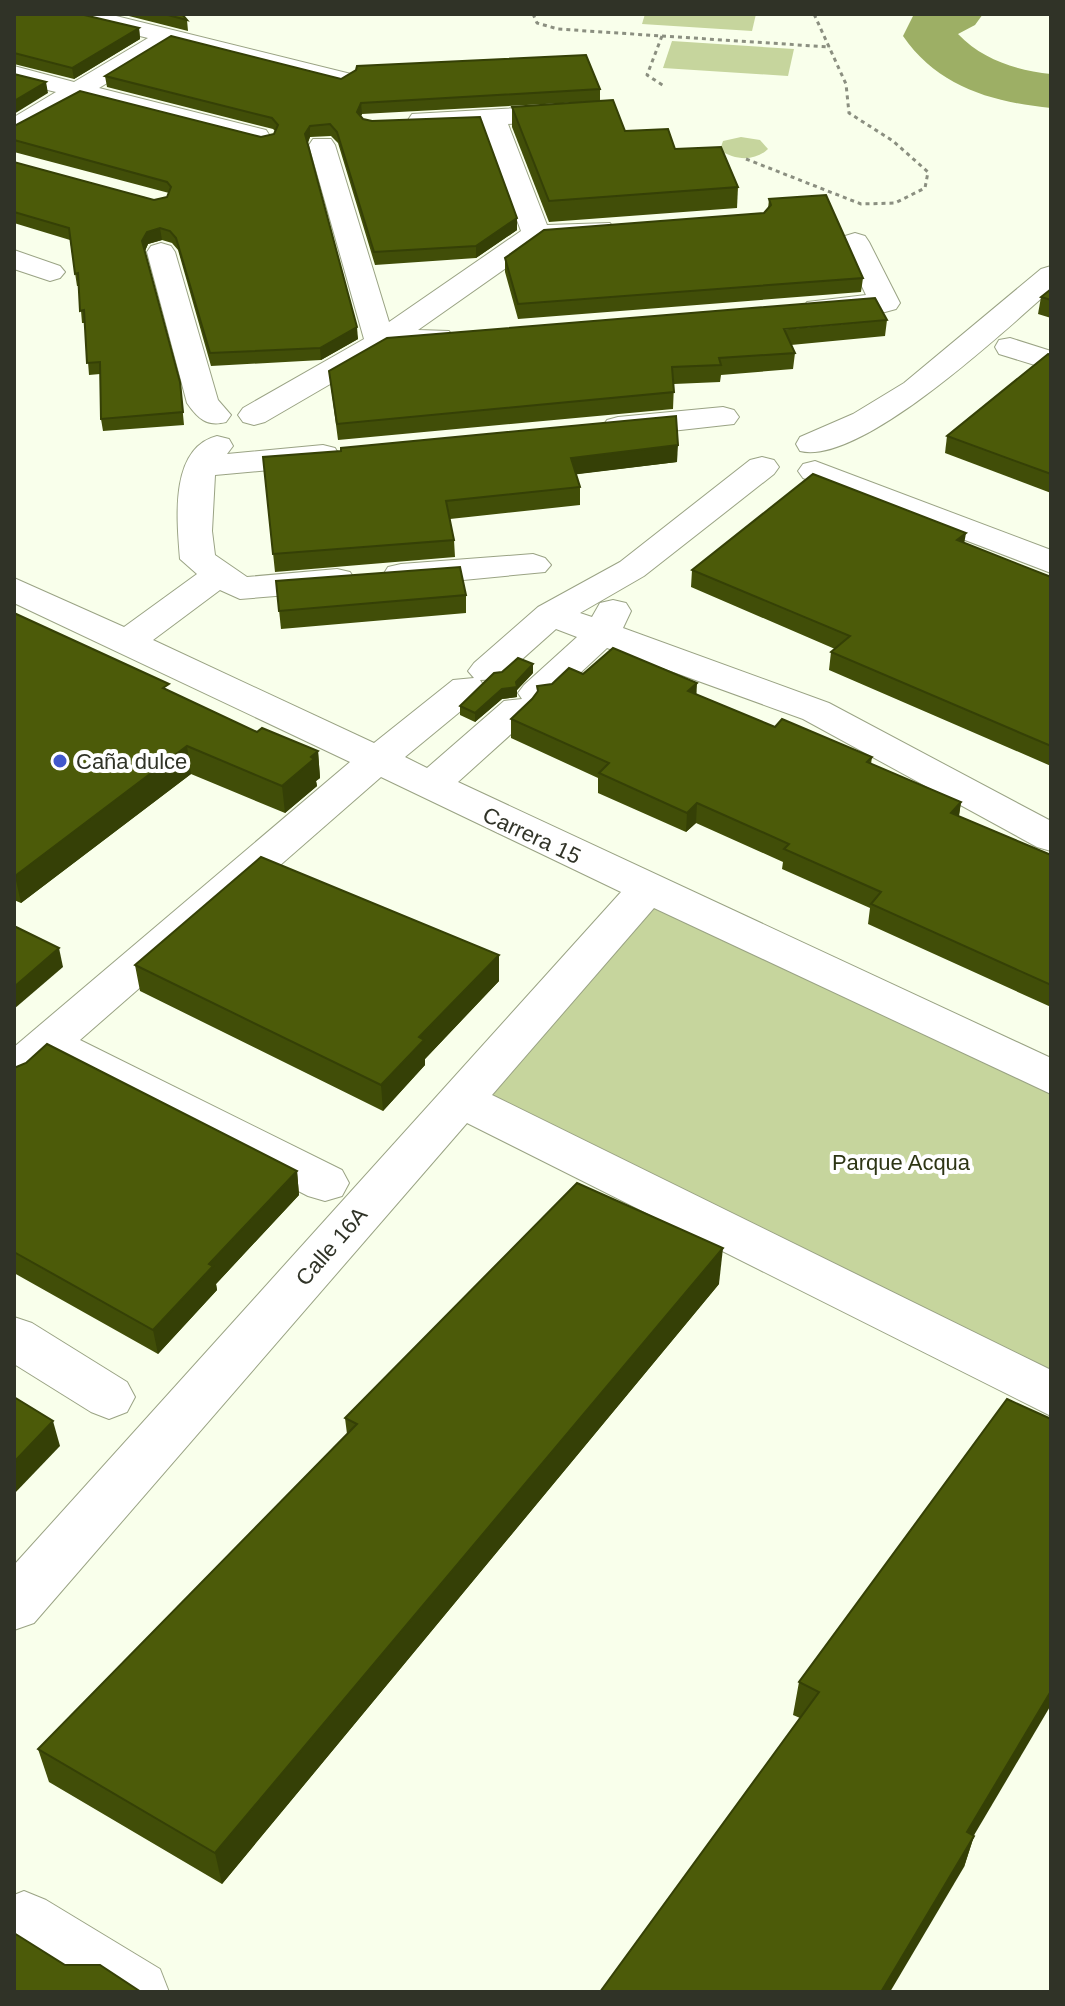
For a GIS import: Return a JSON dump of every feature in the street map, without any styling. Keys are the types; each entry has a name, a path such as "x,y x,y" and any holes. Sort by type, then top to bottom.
{"street":[{"path":"79,14 342,79"},
{"path":"14,128 169,36"},
{"path":"14,74 263,138"},
{"path":"402,121 596,112"},
{"path":"492,117 536,234"},
{"path":"322,145 380,342"},
{"path":"211,442 233,446 259,437 264,429 262,421 254,415 380,342 536,234 629,227"},
{"path":"790,310 885,303 855,242"},
{"path":"161,252 211,442 195,531 198,559 240,588 533,565"},
{"path":"14,259 50,272"},
{"path":"14,1073 551,615 632,569 789,452 893,405 960,352 1001,335 1051,275"},
{"path":"380,342 475,334"},
{"path":"1001,335 1051,361"},
{"path":"580,431 723,417"},
{"path":"211,442 358,452"},
{"path":"789,452 1051,562"},
{"path":"429,787 602,633 632,569"},
{"path":"127,642 218,575"},
{"name":"Carrera 15","path":"14,589 429,787 1051,1077"},
{"path":"551,615 816,711 1051,838"},
{"path":"259,861 302,879"},
{"name":"Calle 16A","path":"14,1605 648,888"},
{"path":"48,1043 325,1183"},
{"path":"460,1099 1051,1394"},
{"path":"14,1338 109,1397"},
{"path":"24,1922 137,1992"}],"path":[{"path":"533,14 537,23 558,29 830,47"},
{"path":"746,159 861,204 895,203 925,188 928,172 893,141 849,113 846,84 814,14"},
{"path":"662,36 647,75 664,86"}],"green space":[{"path":"645,14 756,14 752,31 642,24"},
{"path":"672,41 794,49 788,76 663,68"},
{"path":"741,137 760,140 768,149 757,156 744,158 720,150 723,141"},
{"name":"Parque Acqua","path":"648,888 1051,1077 1051,1394 460,1099"}],"building":[{"path":"14,14 80,14 139,28 72,68 14,53"},
{"path":"164,14 182,14 187,20"},
{"path":"171,36 341,79 356,70 357,66 586,55 600,89 361,103 357,112 363,119 372,121 480,117 517,218 476,246 374,252 337,132 330,124 310,126 305,134 357,327 320,348 210,353 176,238 170,231 160,228 147,232 142,241 180,382 183,412 101,419 100,362 87,363 84,310 80,311 78,273 75,274 69,228 14,212 14,162 154,200 167,197 171,187 167,182 14,140 14,126 80,91 261,137 274,134 278,125 272,118 105,76"},
{"path":"14,74 46,82 14,101"},
{"path":"613,100 625,131 668,129 675,149 721,147 738,187 549,201 512,107"},
{"path":"826,195 863,278 518,304 505,258 544,230 764,213 771,205 769,199"},
{"path":"1051,289 1051,300 1041,297"},
{"path":"875,298 887,320 784,329 795,353 719,358 721,365 672,367 674,392 337,424 329,371 387,338"},
{"path":"1048,354 1051,355 1051,474 947,436"},
{"path":"676,416 678,445 571,458 580,487 446,501 454,540 273,554 263,457"},
{"path":"813,474 966,533 957,540 1051,577 1051,746 831,652 850,636 692,570"},
{"path":"460,567 466,595 279,611 276,581"},
{"path":"14,613 169,684 163,688 257,732 262,728 318,751 311,757 314,759 282,786 187,746 15,876"},
{"path":"613,648 697,683 688,691 775,727 782,719 872,757 867,762 961,802 951,813 1051,855 1051,985 871,904 881,892 784,849 789,844 697,803 687,813 599,773 609,763 511,719 532,699 538,691 537,686 552,684 569,668 583,674"},
{"path":"518,658 533,664 516,682 517,687 502,689 475,713 460,706 494,673 502,672"},
{"path":"261,857 499,955 419,1037 424,1040 381,1085 135,965"},
{"path":"14,926 59,948 14,987"},
{"path":"47,1044 297,1171 209,1264 213,1266 153,1330 14,1252 14,1068 26,1063"},
{"path":"577,1183 723,1248 215,1853 38,1749 357,1424 345,1418"},
{"path":"14,1397 53,1421 14,1462"},
{"path":"1007,1399 1051,1419 1051,1691 967,1832 974,1836 881,1992 600,1992 819,1692 799,1682"},
{"path":"14,1933 65,1965 100,1965 141,1992 14,1992"}],"waterway":[{"path":"956,14 934,24 930,36 953,60 1000,82 1051,91"}],"place":[{"name":"Caña dulce","path":"60,761"}]}
